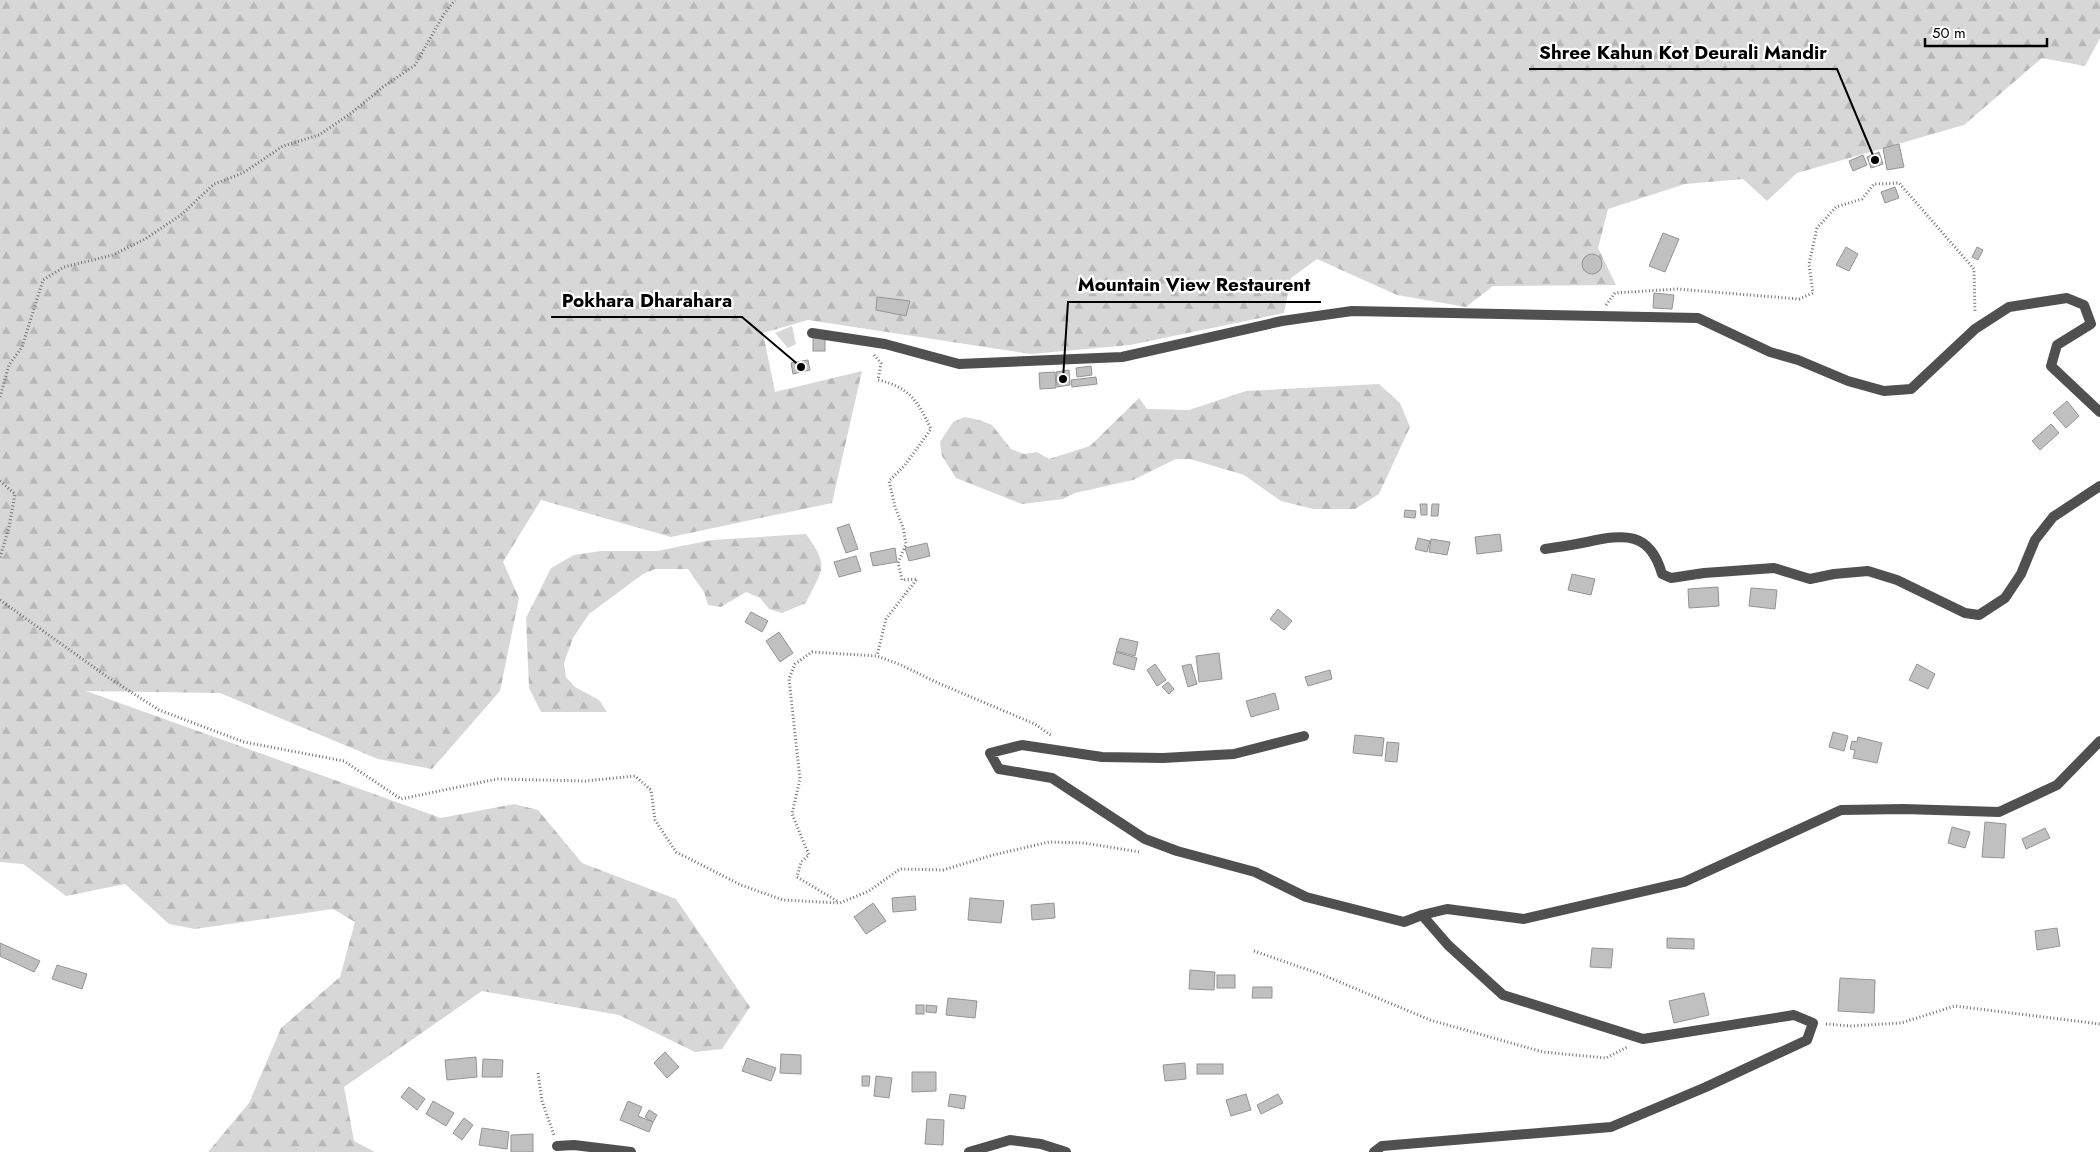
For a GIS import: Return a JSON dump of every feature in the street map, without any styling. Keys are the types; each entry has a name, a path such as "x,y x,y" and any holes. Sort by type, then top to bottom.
{"street":[{"path":"812,333 867,341 960,364 1122,357 1282,321 1352,311 1698,318 1770,352 1798,360 1848,381 1884,391 1911,389 1976,329 2009,307 2067,298 2084,305 2090,324 2057,345 2051,366 2100,412"},
{"path":"1545,549 1607,537 1629,537 1646,543 1650,547 1654,552 1662,574 1670,578 1704,573 1774,568 1810,579 1834,574 1868,571 1897,580 1965,613 1979,614 2005,598 2021,574 2035,540 2053,517 2100,486"},
{"path":"1304,736 1234,754 1163,758 1102,757 1022,745 990,753 999,769 1052,778 1145,839 1256,872 1315,900 1404,922 1447,909 1524,919 1684,882 1840,810 1904,809 1999,812 2057,785 2100,741"},
{"path":"1374,1152 1382,1146 1611,1127 1706,1087 1807,1040 1813,1023 1794,1014 1643,1039 1503,995 1448,945 1422,915"},
{"path":"969,1152 1010,1140 1041,1144 1066,1152"},
{"path":"557,1146 574,1145 631,1152"}],"path":[{"path":"0,397 9,365 22,347 43,280 64,266 113,255 145,239 181,215 214,184 243,173 283,146 319,135 350,114 383,87 415,65 444,14 455,0"},
{"path":"1597,317 1615,293 1677,290 1800,299 1813,293 1809,264 1817,228 1836,207 1862,199 1874,184 1899,183 1974,269 1976,329"},
{"path":"867,341 872,353 881,364 878,380 890,383 909,392 921,406 931,429 905,465 889,481 895,507 903,527 906,544 898,563 902,580 917,579 886,619 877,656"},
{"path":"0,481 15,494 10,527 0,558"},
{"path":"0,600 106,676 159,710 244,742 344,761 401,799 497,779 585,781 634,776 651,790 655,820 676,852 741,885 783,900 840,903 869,891 900,869 943,870 993,855 1049,842 1084,843 1146,853"},
{"path":"840,903 797,877 801,862 809,854 792,814 800,779 789,679 795,664 812,652 877,656 901,665 938,684 1035,724 1063,742 1064,750"},
{"path":"1254,951 1323,975 1430,1020 1543,1052 1606,1058 1643,1039"},
{"path":"1813,1023 1850,1026 1901,1023 1955,1006 2100,1024"},
{"path":"538,1073 542,1101 557,1146"}],"green space":[{"path":"0,0 2100,0 2100,38 2085,66 2042,58 1964,125 1797,173 1767,201 1743,179 1685,184 1608,209 1598,248 1616,285 1493,286 1466,307 1397,295 1317,259 1291,278 1284,313 1130,345 1031,354 808,320 763,333 775,392 862,371 832,503 671,537 541,500 503,562 519,598 500,691 432,769 378,759 220,693 86,691 441,818 514,804 538,810 582,863 676,899 750,1007 722,1049 695,1052 619,1015 482,991 344,1087 354,1141 375,1152 208,1152 249,1103 281,1028 340,977 355,922 333,909 195,929 169,924 125,884 66,896 23,864 0,862"},
{"path":"792,326 796,344 788,348 775,333"},
{"path":"1379,384 1400,403 1410,427 1379,494 1355,509 1313,509 1281,501 1244,475 1190,459 1176,459 1133,480 1075,493 1063,499 1022,504 956,478 942,456 940,442 953,422 965,417 992,425 1011,449 1024,454 1037,452 1049,459 1090,446 1139,398 1147,409 1189,410 1246,391"},
{"path":"806,534 819,554 821,561 820,574 806,603 782,613 769,609 760,598 746,592 721,607 708,605 704,592 688,569 655,569 643,574 589,614 573,638 564,663 566,677 575,687 599,700 607,712 541,712 529,688 526,618 551,568 574,555 601,551 657,551 712,540"}],"building":[{"path":"1899,144 1904,167 1887,170 1883,148"},
{"path":"1879,152 1883,164 1871,168 1867,157"},
{"path":"1863,155 1867,165 1853,171 1849,161"},
{"path":"1895,187 1899,198 1885,203 1881,192"},
{"path":"1663,233 1679,239 1665,272 1649,266"},
{"path":"1846,247 1858,254 1849,271 1836,265"},
{"path":"1977,247 1983,250 1978,260 1972,257"},
{"path":"1592,254 1599,257 1602,264 1599,271 1592,274 1585,271 1582,264 1585,257"},
{"path":"1654,293 1674,295 1672,309 1653,308"},
{"path":"877,297 910,301 906,316 876,310"},
{"path":"813,337 825,337 825,351 813,351"},
{"path":"808,360 810,370 793,374 791,363"},
{"path":"1091,366 1092,375 1077,377 1076,368"},
{"path":"1069,370 1070,385 1057,387 1056,372"},
{"path":"1055,372 1056,388 1040,389 1039,373"},
{"path":"1096,377 1097,384 1072,387 1071,380"},
{"path":"2067,401 2079,416 2066,428 2053,413"},
{"path":"2051,424 2059,433 2040,450 2032,441"},
{"path":"1420,504 1427,504 1427,515 1421,515"},
{"path":"1432,504 1439,504 1438,516 1431,516"},
{"path":"1405,510 1416,511 1415,518 1404,517"},
{"path":"849,524 858,549 846,553 837,528"},
{"path":"1500,534 1502,551 1477,554 1475,537"},
{"path":"1418,538 1430,541 1427,552 1415,549"},
{"path":"1431,539 1450,542 1447,555 1429,552"},
{"path":"927,543 930,556 909,561 905,548"},
{"path":"895,548 897,562 873,566 870,553"},
{"path":"856,556 861,571 839,577 834,562"},
{"path":"1572,574 1595,579 1591,595 1568,590"},
{"path":"1718,587 1719,606 1689,608 1688,589"},
{"path":"1751,588 1777,590 1775,609 1749,606"},
{"path":"1278,609 1292,621 1284,630 1270,619"},
{"path":"751,612 768,621 762,632 745,622"},
{"path":"779,632 793,653 780,662 766,641"},
{"path":"1120,638 1138,642 1135,656 1116,651"},
{"path":"1116,652 1137,658 1134,670 1113,664"},
{"path":"1219,653 1222,679 1199,682 1196,656"},
{"path":"1155,664 1166,680 1157,686 1147,670"},
{"path":"1191,664 1197,684 1188,687 1182,666"},
{"path":"1917,664 1935,674 1928,689 1909,680"},
{"path":"1330,670 1332,679 1308,686 1305,677"},
{"path":"1168,682 1174,689 1169,694 1162,687"},
{"path":"1275,693 1279,709 1251,717 1246,701"},
{"path":"1833,732 1848,736 1844,751 1829,747"},
{"path":"1355,735 1384,738 1382,756 1353,753"},
{"path":"1858,737 1882,743 1877,763 1853,758 1855,750 1850,749 1852,741 1857,742"},
{"path":"1387,742 1399,743 1397,762 1385,761"},
{"path":"1985,822 2006,824 2004,858 1982,857"},
{"path":"1952,827 1970,832 1965,848 1948,843"},
{"path":"2045,828 2050,838 2026,849 2022,839"},
{"path":"915,896 916,910 893,912 892,898"},
{"path":"970,898 1004,901 1001,923 968,920"},
{"path":"873,903 886,921 866,934 854,917"},
{"path":"1054,903 1055,918 1032,920 1031,905"},
{"path":"2057,928 2060,946 2037,950 2035,931"},
{"path":"1667,938 1694,939 1694,949 1667,948"},
{"path":"0,943 40,961 34,972 0,956"},
{"path":"1592,948 1613,949 1611,968 1590,967"},
{"path":"57,965 87,974 82,989 52,979"},
{"path":"1190,970 1215,972 1214,990 1189,989"},
{"path":"1217,975 1235,975 1235,988 1217,988"},
{"path":"1840,978 1875,980 1874,1013 1838,1011"},
{"path":"1253,987 1272,987 1272,998 1252,998"},
{"path":"1704,993 1709,1015 1674,1023 1669,1001"},
{"path":"948,998 977,1001 975,1018 946,1015"},
{"path":"916,1005 924,1005 924,1014 916,1014"},
{"path":"926,1005 937,1006 936,1013 926,1012"},
{"path":"665,1052 679,1067 667,1078 654,1063"},
{"path":"781,1054 801,1055 801,1074 780,1073"},
{"path":"476,1057 477,1077 447,1080 445,1060"},
{"path":"747,1058 776,1068 771,1081 742,1071"},
{"path":"483,1059 503,1060 502,1077 482,1077"},
{"path":"1185,1063 1186,1079 1165,1081 1163,1065"},
{"path":"1197,1064 1223,1064 1223,1074 1197,1074"},
{"path":"912,1072 936,1072 936,1091 912,1092"},
{"path":"862,1076 870,1076 869,1086 862,1086"},
{"path":"876,1076 892,1078 889,1098 874,1096"},
{"path":"409,1087 425,1099 417,1110 401,1097"},
{"path":"950,1094 966,1096 964,1109 948,1106"},
{"path":"1246,1094 1251,1110 1231,1116 1226,1100"},
{"path":"1278,1094 1283,1103 1261,1114 1257,1105"},
{"path":"433,1101 454,1113 446,1126 426,1114"},
{"path":"628,1101 642,1107 638,1116 653,1122 649,1132 620,1120"},
{"path":"649,1110 657,1115 653,1122 645,1117"},
{"path":"464,1118 473,1125 462,1140 453,1133"},
{"path":"927,1119 944,1120 943,1145 925,1144"},
{"path":"482,1128 509,1132 507,1149 479,1145"},
{"path":"533,1134 533,1152 511,1152 511,1135"}],"place":[{"name":"Shree Kahun Kot Deurali Mandir","path":"1875,160"},
{"name":"Pokhara Dharahara","path":"801,367"},
{"name":"Mountain View Restaurent","path":"1063,379"}]}
